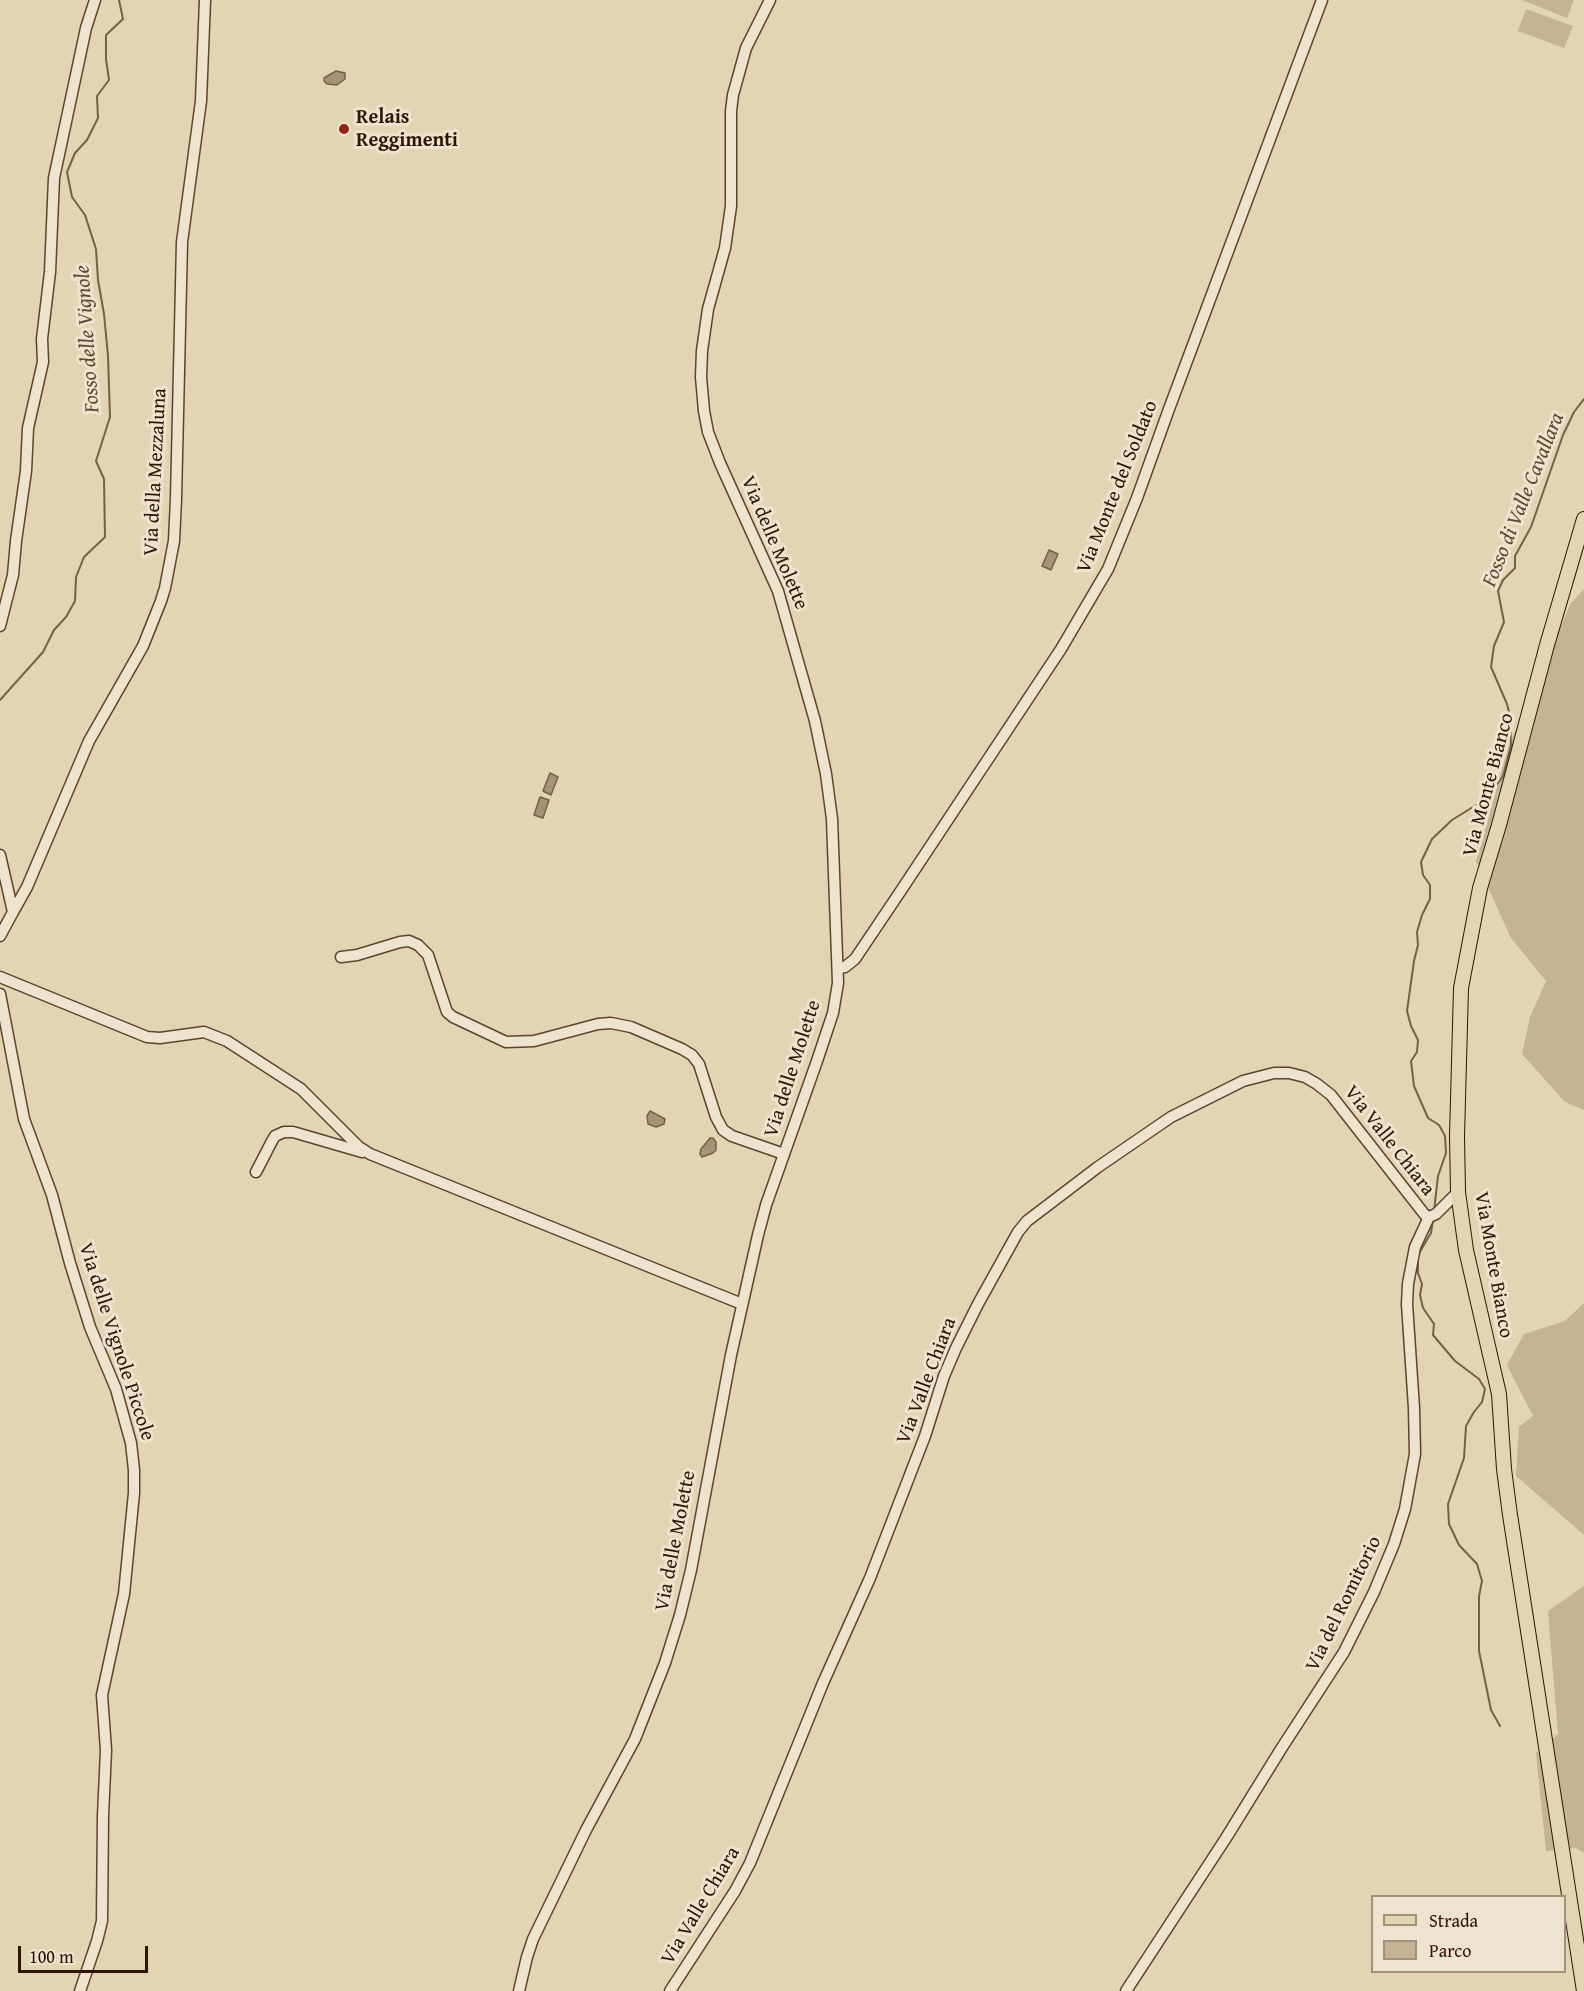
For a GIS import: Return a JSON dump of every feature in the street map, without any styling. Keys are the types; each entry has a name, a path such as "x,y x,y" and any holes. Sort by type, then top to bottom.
{"main road":[{"name":"Via Monte Bianco","path":"1584,519 1480,888 1465,961 1459,1012 1457,1136 1458,1192 1469,1268 1499,1394 1504,1469 1510,1515 1584,1991"}],"street":[{"path":"0,626 13,575 26,471 28,428 43,362 42,339 50,272 54,178 95,0"},
{"name":"Via della Mezzaluna","path":"0,936 27,887 89,741 143,646 167,579 174,541 176,499 182,242 201,101 205,0"},
{"name":"Via delle Molette","path":"519,1991 534,1939 586,1830 635,1739 665,1663 687,1588 742,1304 762,1220 833,1013 838,983 832,819 815,721 778,591 708,432 702,388 705,326 711,295 725,248 731,206 733,94 746,48 770,0"},
{"name":"Via Monte del Soldato","path":"838,968 845,967 855,959 1037,687 1108,569 1137,498 1322,0"},
{"path":"0,855 14,912"},
{"path":"341,957 357,955 400,942 409,941 418,945 428,955 447,1012 506,1042 534,1041 598,1024 611,1023 631,1027 682,1049 692,1055 699,1064 717,1120 723,1130 732,1136 784,1154"},
{"path":"0,977 147,1036 160,1038 198,1032 227,1041 301,1089 359,1147 376,1157"},
{"name":"Via delle Vignole Piccole","path":"0,994 24,1119 56,1206 70,1263 90,1327 116,1389 131,1443 134,1470 134,1493 124,1594 102,1695 106,1750 102,1921 80,1991"},
{"name":"Via Valle Chiara","path":"670,1991 735,1892 750,1863 823,1683 874,1568 925,1436 953,1355 978,1304 1026,1221 1098,1167 1171,1117 1243,1082 1274,1073 1305,1077 1331,1095 1345,1110 1421,1213 1429,1217 1441,1210 1458,1192"},
{"path":"256,1172 272,1140 280,1133 287,1131 332,1143 376,1157 742,1304"},
{"name":"Via del Romitorio","path":"1126,1991 1339,1660 1374,1592 1394,1545 1407,1503 1415,1454 1407,1304 1408,1284 1415,1247 1429,1217"}],"green space":[{"path":"1522,0 1574,0 1567,18"},
{"path":"1526,9 1573,26 1564,48 1518,31"},
{"path":"1584,589 1584,1110 1565,1102 1522,1054 1530,1017 1546,981 1511,938 1476,861 1508,748 1571,603"},
{"path":"1584,1303 1584,1535 1516,1476 1519,1427 1533,1416 1507,1365 1524,1334 1565,1321"},
{"path":"1584,1586 1584,1853 1576,1848 1546,1851 1536,1753 1558,1734 1548,1611"}],"shaded area":[{"path":"336,71 345,73 345,79 337,85 327,84 324,78"},
{"path":"1049,550 1058,554 1051,570 1042,566"},
{"path":"550,773 558,777 551,795 543,791"},
{"path":"540,797 549,800 543,818 534,815"},
{"path":"650,1111 665,1119 664,1124 656,1127 648,1124 647,1116"},
{"path":"710,1138 716,1142 716,1150 702,1157 701,1149"}],"waterway":[{"name":"Fosso delle Vignole","path":"0,700 43,652 54,630 66,617 75,601 76,577 84,557 105,537 104,479 96,461 110,417 104,314 98,280 96,249 85,215 72,197 67,172 75,153 87,140 98,118 97,96 109,80 106,35 123,19 119,0"},
{"name":"Fosso di Valle Cavallara","path":"1434,1211 1438,1176 1446,1153 1445,1136 1439,1125 1428,1118 1414,1086 1411,1061 1417,1052 1418,1040 1407,1011 1418,945 1417,932 1430,899 1430,885 1423,875 1421,862 1432,839 1452,820 1486,799 1503,776 1511,746 1510,716 1491,667 1494,646 1504,622 1498,591 1503,580 1515,568 1515,556 1531,527 1563,435 1574,412 1584,399"},
{"name":"Fosso di Valle Cavallara","path":"1433,1220 1431,1233 1418,1255 1423,1308 1434,1324 1433,1335 1455,1361 1479,1379 1485,1389 1482,1402 1466,1426 1464,1458 1448,1504 1449,1524 1459,1545 1477,1564 1482,1581 1479,1596 1479,1651 1491,1710 1500,1726"}],"place":[{"name":"Relais Reggimenti","path":"344,129"}]}
